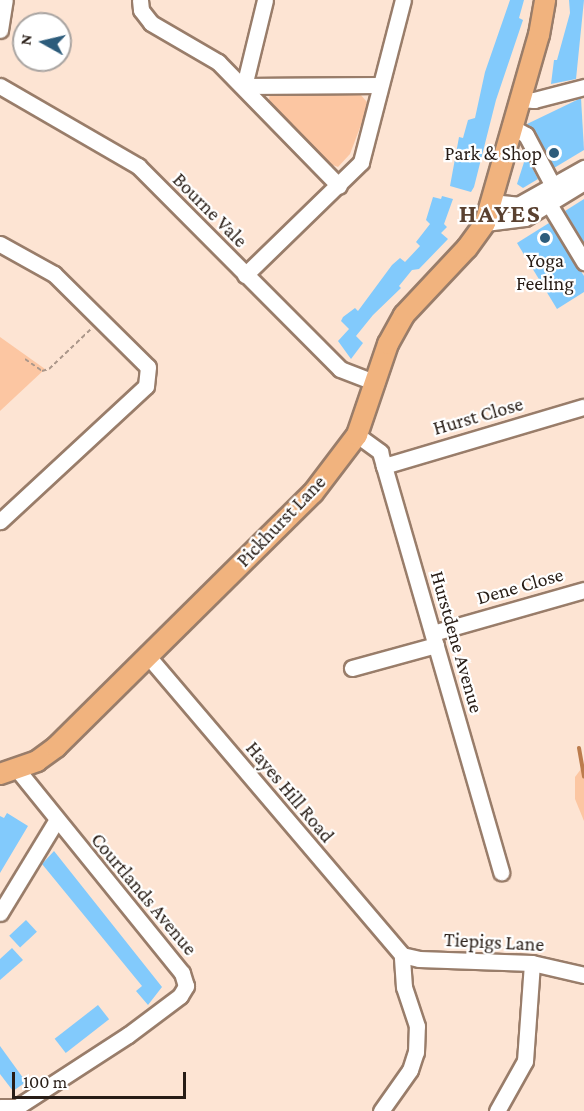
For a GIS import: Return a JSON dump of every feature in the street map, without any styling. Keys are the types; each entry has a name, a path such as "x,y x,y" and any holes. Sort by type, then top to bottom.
{"main road":[{"name":"Pickhurst Lane","path":"8,772 56,747 313,493 357,435 388,344 404,315 467,248 484,223 510,126 539,36 545,0"}],"street":[{"path":"0,30 5,0"},
{"path":"140,0 141,10 151,23 218,62 244,86 339,186"},
{"path":"244,86 265,0"},
{"path":"245,275 339,186 361,162 403,0"},
{"path":"244,86 380,85"},
{"name":"Bourne Vale","path":"0,86 138,166 340,369 376,383"},
{"path":"518,99 534,100 584,87"},
{"path":"510,126 526,135 553,186 549,204 584,262"},
{"path":"491,202 518,205 584,168"},
{"path":"484,223 517,221 584,182"},
{"path":"0,244 54,274 148,366 146,386 0,521"},
{"name":"Hurst Close","path":"384,466 583,407"},
{"name":"Hurstdene Avenue","path":"357,435 380,452 501,872"},
{"name":"Dene Close","path":"352,668 584,590"},
{"name":"Hayes Hill Road","path":"147,655 402,955"},
{"name":"Courtlands Avenue","path":"3,1108 17,1107 128,1035 180,996 186,986 182,973 56,821 8,772"},
{"path":"0,914 56,821"},
{"path":"381,1111 410,1070 416,1052 417,1026 404,987 402,955"},
{"name":"Tiepigs Lane","path":"402,955 419,959 532,963 584,975"},
{"path":"497,1111 525,1061 532,963"}],"path":[{"path":"25,359 42,370 49,369 101,320"}],"shaded area":[{"path":"270,93 359,93 367,102 364,117 350,154 338,167 330,164 269,100"},
{"path":"0,337 45,369 0,411"},
{"path":"584,765 584,821 575,799 575,777"}],"building":[{"path":"510,0 524,0 519,18 523,20 496,100 471,192 450,186 459,137 463,138 468,120 475,118 485,72"},
{"path":"569,0 584,0 576,79 551,84 554,60 557,60 570,13"},
{"path":"581,98 584,150 554,168 527,124"},
{"path":"526,156 538,179 523,188 517,184"},
{"path":"442,196 453,199 444,224 447,227 441,233 448,239 419,269 412,270 399,286 401,288 373,315 356,336 363,343 351,359 338,341 349,329 341,321 343,317 355,308 358,311 392,265 400,258 405,262 420,246 416,242 430,224 426,220 433,197 441,199"},
{"path":"584,199 584,243 565,211"},
{"path":"549,223 584,276 584,292 557,309 517,243"},
{"path":"7,813 28,826 0,873 0,816 4,818"},
{"path":"54,851 162,987 148,1005 136,991 142,986 42,864"},
{"path":"26,920 37,932 20,947 9,936"},
{"path":"12,948 23,960 0,980 0,959"},
{"path":"98,1005 109,1019 66,1053 55,1039"},
{"path":"0,1046 26,1082 13,1091 0,1074"}],"waterway":[{"path":"579,748 584,777"}],"place":[{"name":"Park & Shop","path":"554,153"},
{"name":"Yoga Feeling","path":"545,238"}],"district":[{"name":"HAYES","path":"500,214"}]}
